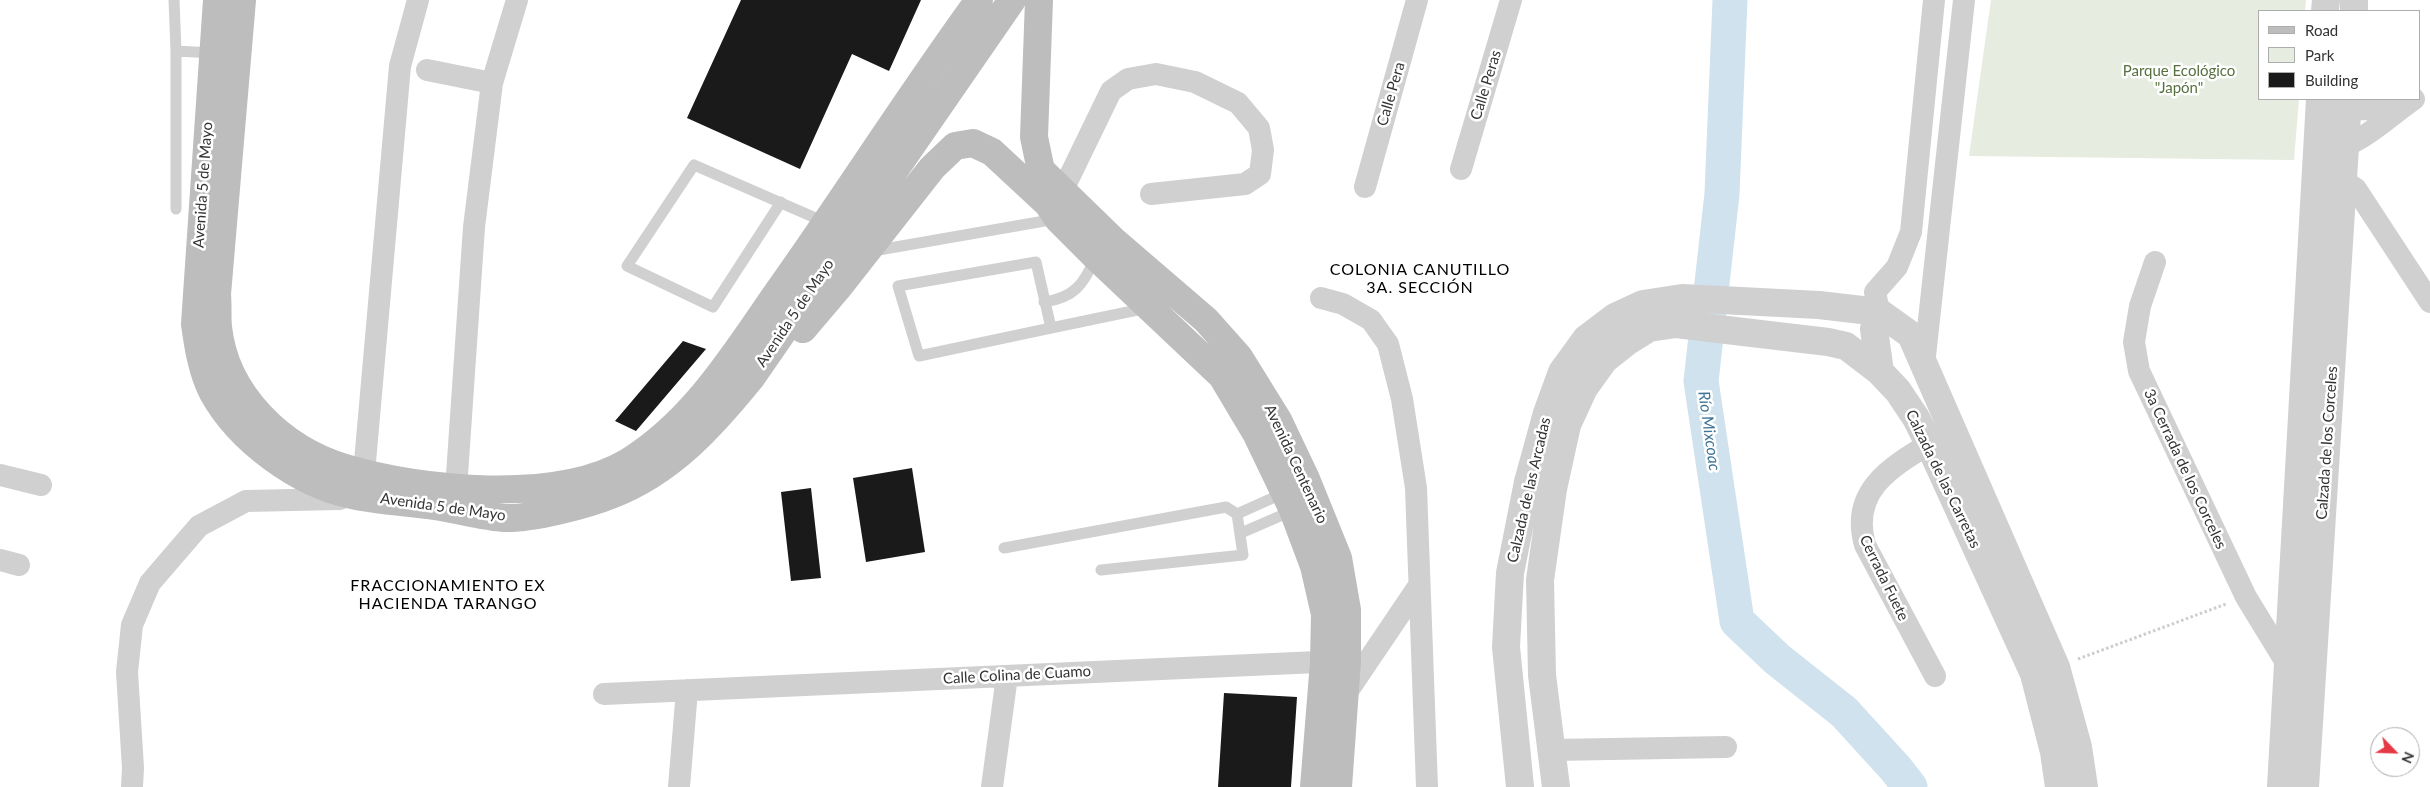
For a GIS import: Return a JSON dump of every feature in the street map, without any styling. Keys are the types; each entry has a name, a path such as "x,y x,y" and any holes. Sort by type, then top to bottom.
{"main road":[{"name":"Avenida 5 de Mayo","path":"217,0 213,53 219,130 218,329 226,358 246,396 266,422 300,450 322,460 357,484 455,498 515,488 557,485 590,477 662,468 696,441 751,378 844,233 979,0"},
{"name":"Avenida 5 de Mayo","path":"219,130 242,0"},
{"name":"Avenida 5 de Mayo","path":"633,472 667,432 686,416 702,398 844,233 1012,0"},
{"name":"Avenida Centenario","path":"1039,0 1034,137 1042,171 1056,204 1096,257 1222,376 1256,433 1300,495 1338,558 1347,610 1320,723 1314,787"},
{"path":"844,233 932,168 955,146 974,143 992,152 1056,204"},
{"name":"Avenida Centenario","path":"1056,204 1083,213 1206,320 1239,357 1278,420 1300,495"},
{"name":"Avenida Centenario","path":"1336,661 1344,697 1338,787"}],"street":[{"path":"132,787 133,759 127,672 132,625 150,583 200,526 246,501 325,500 357,484 400,66 418,0"},
{"path":"455,498 474,227 492,82 517,0"},
{"name":"Calle Pera","path":"1365,187 1417,0"},
{"name":"Calle Peras","path":"1461,170 1511,0"},
{"path":"1880,372 1874,329 1879,312 1875,292 1897,267 1911,232 1934,0"},
{"name":"Calzada de las Carretas","path":"1964,0 1924,365 2056,668 2078,747 2084,787"},
{"path":"426,70 492,82"},
{"path":"1056,204 1111,91 1128,79 1156,74 1195,82 1238,103 1260,128 1263,150 1260,174 1245,184 1151,194"},
{"path":"2411,101 2346,146 2333,148 2319,120 2348,104 2411,101"},
{"name":"Calzada de los Corceles","path":"2305,787 2348,104"},
{"name":"Calzada de los Corceles","path":"2281,787 2319,120"},
{"path":"2315,185 2330,180 2344,181 2353,185 2430,302"},
{"path":"2313,217 2328,221 2342,212"},
{"name":"3a Cerrada de los Corceles","path":"2155,262 2140,306 2134,342 2139,371 2246,597 2287,664"},
{"path":"1322,298 1343,304 1371,320 1388,344 1402,398 1416,488 1418,587 1427,787"},
{"name":"Calzada de las Arcadas","path":"1520,787 1506,647 1510,573 1528,482 1547,413 1562,372 1586,339 1615,316 1643,304 1846,346 1880,372"},
{"name":"Calzada de las Arcadas","path":"1556,787 1542,675 1540,580 1553,489 1567,425 1584,388 1604,360 1628,341 1679,311 1819,305 1879,312"},
{"path":"1879,312 1911,336 1924,365"},
{"name":"Calzada de las Carretas","path":"1880,372 1898,391 1916,418 2034,674 2054,752 2059,787"},
{"name":"Cerrada Fuete","path":"1929,444 1904,459 1871,487 1863,511 1860,529 1865,545 1935,676"},
{"path":"0,475 41,485"},
{"path":"1320,723 1344,697 1418,587"},
{"name":"Calle Colina de Cuamo","path":"604,694 1336,661"},
{"path":"992,787 1007,676"},
{"path":"679,787 687,690"},
{"path":"1552,750 1726,748"}],"lane":[{"path":"174,0 176,50 176,209"},
{"path":"176,50 213,53"},
{"path":"780,202 713,307 627,266 694,165 780,202 844,233 1056,204"},
{"path":"1044,302 1063,299 1087,280 1096,257"},
{"path":"1050,328 1036,262 898,286 919,356 1150,307"},
{"path":"1237,514 1300,495"},
{"path":"1241,533 1300,495"},
{"path":"1004,548 1226,506 1237,514 1243,555 1101,570"}],"path":[{"path":"2056,668 2246,597"}],"green space":[{"name":"Parque Ecológico \"Japón\"","path":"1991,0 2306,0 2305,10 2258,10 2258,100 2299,100 2294,160 1969,156"}],"building":[{"path":"741,0 921,0 889,71 852,54 800,169 687,118"},
{"path":"683,341 706,349 636,431 615,421"},
{"path":"912,468 925,552 866,562 853,478"},
{"path":"811,488 821,578 791,581 781,492"},
{"path":"1224,693 1297,697 1291,787 1218,787"}],"waterway":[{"name":"Río Mixcoac","path":"1730,0 1722,194 1701,381 1737,621 1777,659 1844,712 1910,787"}],"district":[{"name":"COLONIA CANUTILLO 3A. SECCIÓN","path":"1420,279"},
{"name":"FRACCIONAMIENTO EX HACIENDA TARANGO","path":"448,595"}]}
